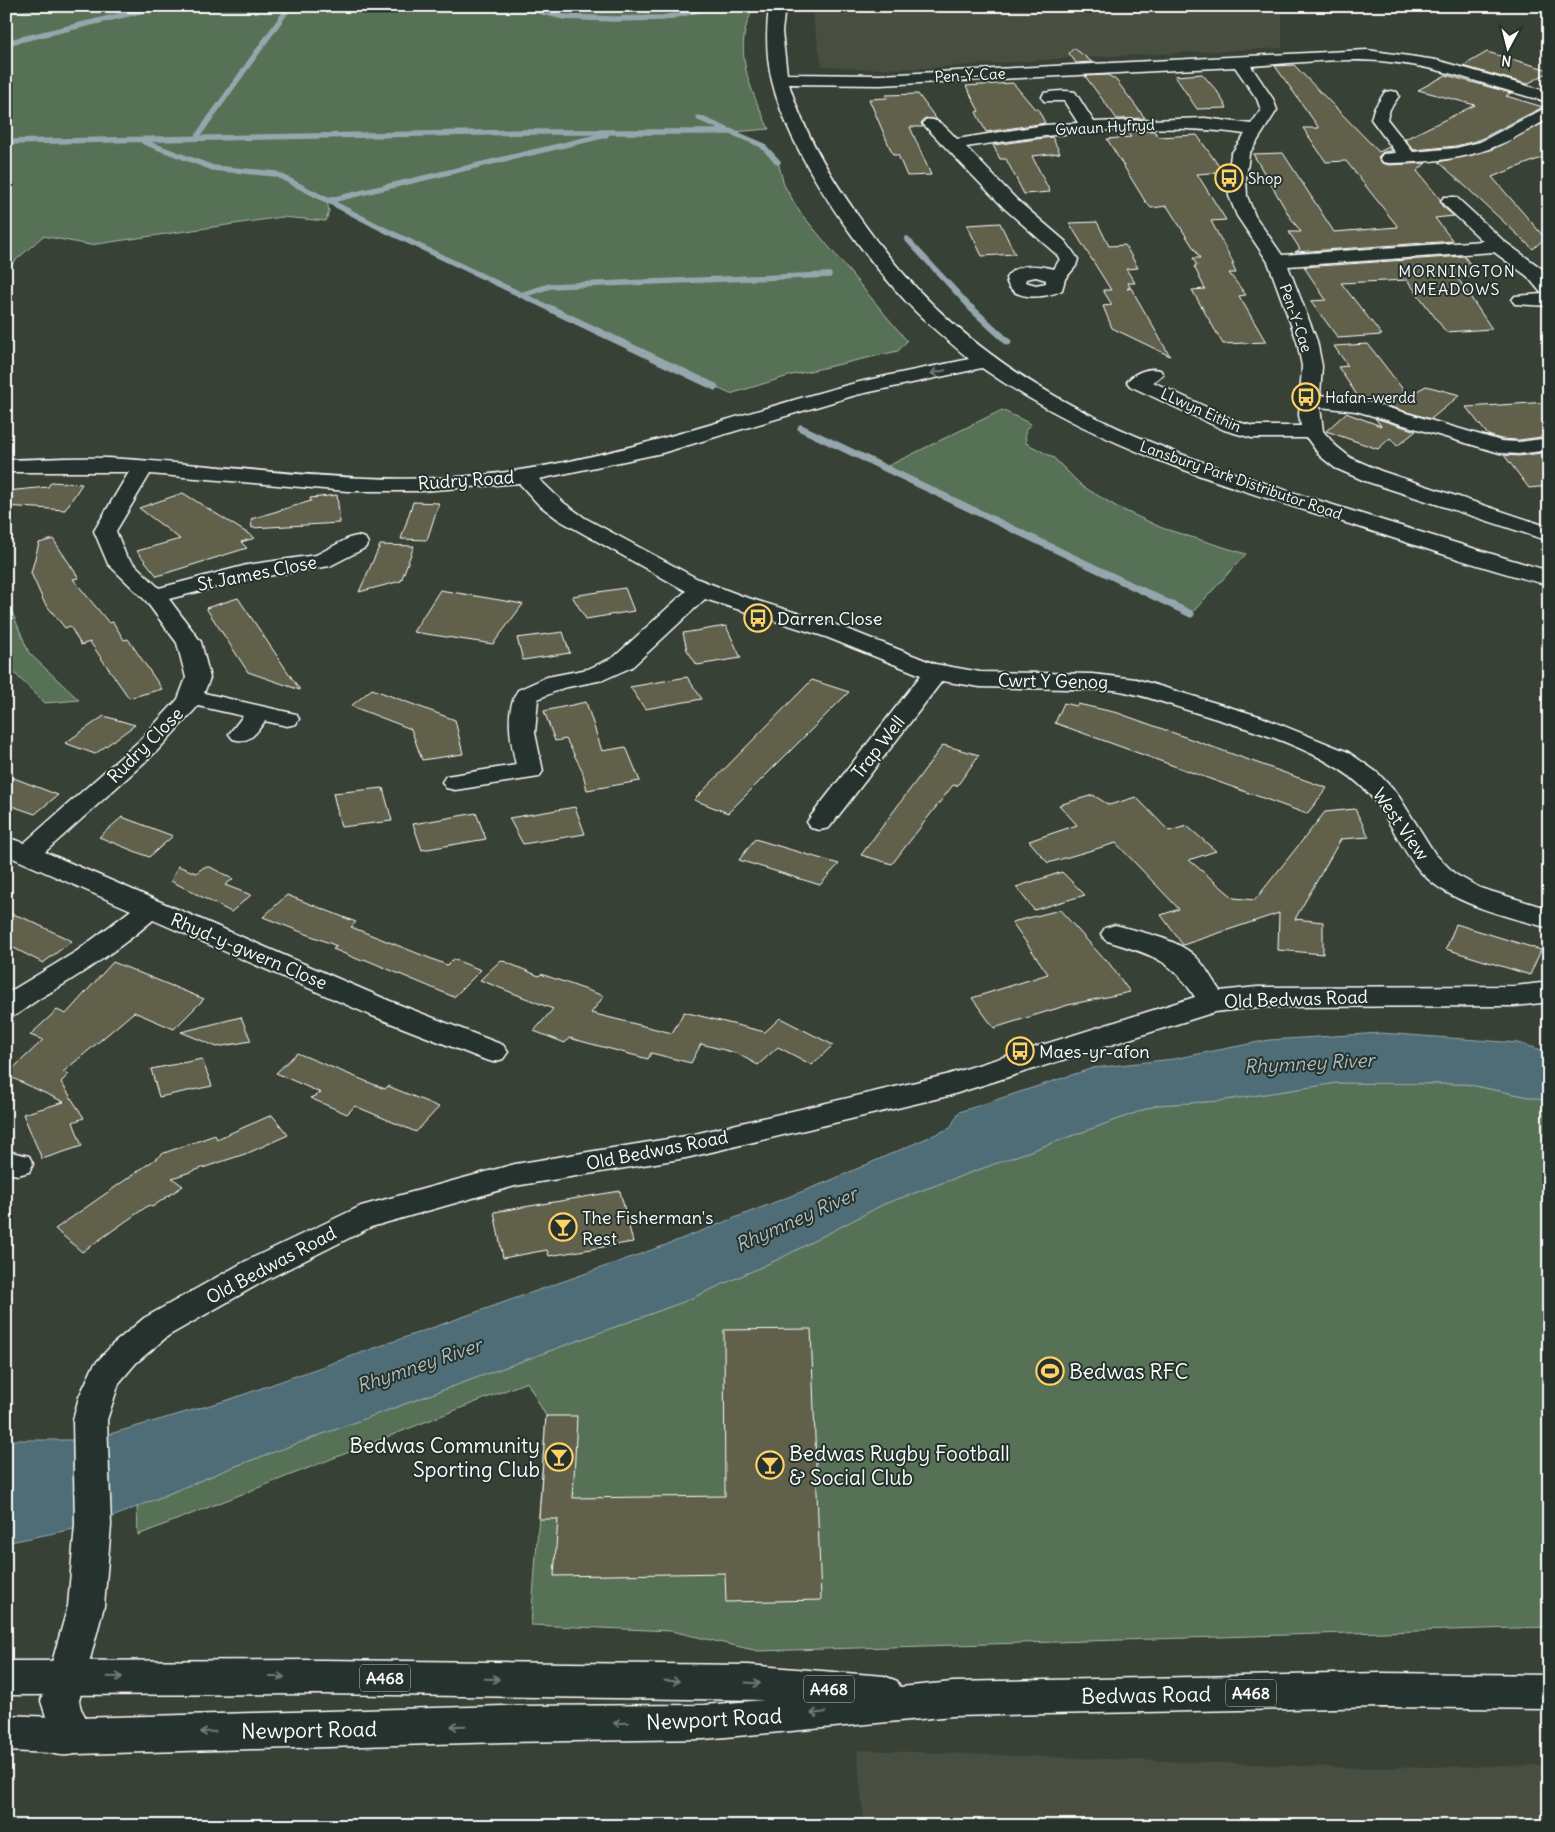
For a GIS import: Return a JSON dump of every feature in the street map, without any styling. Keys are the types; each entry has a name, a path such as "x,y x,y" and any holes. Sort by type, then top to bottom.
{"street":[{"name":"Lansbury Park Distributor Road","path":"778,6 773,44 781,86 813,162 864,239 924,308 986,361 1022,386 1073,415 1124,440 1183,463 1257,488 1549,578"},
{"name":"Pen-Y-Cae","path":"781,86 844,86 880,80 1351,55 1398,57 1439,65 1549,97"},
{"name":"Pen-Y-Cae","path":"1240,62 1268,105 1268,115 1240,154 1237,178 1238,196 1246,216 1260,239 1277,261 1307,341 1312,366 1309,416 1313,432"},
{"path":"1372,92 1398,97 1382,109 1379,119 1409,158"},
{"path":"1050,97 1069,96 1089,128"},
{"path":"1389,158 1445,156 1478,149 1494,143 1549,111"},
{"name":"Gwaun Hyfryd","path":"955,144 1045,130 1205,123 1256,130"},
{"path":"931,124 955,144 1022,215 1063,248 1069,259 1067,266 1056,278"},
{"path":"1450,200 1498,246 1534,272 1549,291"},
{"path":"1277,261 1498,246"},
{"path":"1522,300 1549,300"},
{"path":"852,390 964,344"},
{"path":"525,476 654,448 852,390 986,361"},
{"name":"LLwyn Eithin","path":"1153,374 1137,382 1231,426 1252,432 1313,432"},
{"path":"1311,400 1358,405 1500,447 1519,448 1549,444"},
{"path":"1313,432 1328,451 1343,464 1373,476 1549,534"},
{"name":"Rudry Road","path":"6,466 142,466 347,484 422,484 525,476 541,497 563,515 702,589 834,632 936,672"},
{"name":"Rudry Close","path":"16,850 148,746 190,697 198,678 189,642 154,596 116,559 104,532 142,466"},
{"name":"St James Close","path":"154,596 247,572 322,561 357,544"},
{"path":"455,782 530,771 521,729 521,710 527,694 556,682 594,675 623,662 702,589"},
{"name":"Cwrt Y Genog","path":"936,672 998,681 1118,683 1169,695"},
{"name":"Trap Well","path":"820,822 936,672"},
{"name":"West View","path":"1169,695 1250,721 1339,757 1369,779 1389,801 1426,860 1445,880 1470,894 1549,919"},
{"path":"190,697 287,719"},
{"path":"242,734 259,713"},
{"name":"Rhyd-y-gwern Close","path":"16,850 380,1008 492,1052"},
{"path":"6,1009 19,997 65,972 117,936 150,908"},
{"path":"1116,934 1178,958 1186,964 1213,1002"},
{"name":"Old Bedwas Road","path":"66,1676 86,1606 92,1525 90,1420 96,1397 106,1376 143,1336 255,1271 361,1218 515,1175 686,1147 948,1085 1213,1002 1257,997 1515,996 1549,992"},
{"path":"6,1750 77,1736 63,1715 60,1701 66,1676"},
{"name":"Newport Road","path":"6,1678 66,1676 704,1681 748,1682 953,1699"},
{"name":"Bedwas Road","path":"953,1699 1382,1690 1549,1692"},
{"name":"Newport Road","path":"6,1733 77,1736 504,1724 704,1722 752,1720 953,1699"}],"shaded area":[{"path":"811,6 1282,6 1282,48 1070,58 926,68 861,69 822,66"},
{"path":"857,1750 1361,1768 1549,1765 1549,1826 864,1826"}],"green space":[{"path":"65,6 755,6 748,21 743,52 755,99 769,129 733,132 762,145 778,162 784,185 799,211 907,341 898,351 792,375 730,394 327,201 329,211 326,221 282,217 90,245 43,236 6,269 6,13"},
{"path":"1002,410 1031,424 1025,431 1026,443 1054,458 1082,486 1119,508 1162,528 1246,554 1191,614 884,468"},
{"path":"6,609 12,612 29,653 79,700 45,703 6,665"},
{"name":"Bedwas RFC","path":"1337,1083 1465,1084 1549,1101 1549,1627 758,1651 671,1631 531,1625 546,1416 527,1382 138,1535 137,1507 233,1467 683,1302 781,1258 884,1204 1157,1105 1219,1101"}],"water":[{"name":"Rhymney River","path":"1381,1033 1518,1043 1549,1052 1549,1101 1465,1084 1337,1083 1219,1101 1157,1105 884,1204 781,1258 683,1302 233,1467 93,1525 6,1543 6,1440 89,1440 228,1400 663,1246 829,1181 950,1128 959,1112 1093,1068 1173,1059 1269,1040"}],"building":[{"path":"1074,48 1092,62 1076,63 1069,53"},
{"path":"1487,52 1549,70 1549,72 1527,84 1463,66"},
{"path":"1294,65 1379,152 1389,147 1392,151 1383,152 1378,157 1382,163 1389,165 1426,163 1417,171 1440,199 1442,206 1454,216 1435,218 1453,241 1295,252 1300,249 1289,232 1301,232 1290,217 1253,154 1283,153 1334,232 1398,227 1346,161 1326,162 1303,128 1319,128 1275,66"},
{"path":"1202,74 1217,91 1227,108 1197,109 1175,76"},
{"path":"1108,75 1116,80 1145,118 1117,119 1085,76"},
{"path":"1446,75 1511,93 1506,96 1543,107 1479,140 1456,146 1414,150 1405,139 1475,105 1418,90"},
{"path":"1013,83 1035,109 1038,109 1045,123 986,132 976,112 979,111 966,86"},
{"path":"918,94 937,120 925,118 921,123 923,127 910,127 931,175 907,176 898,155 893,155 869,99 887,98 886,95"},
{"path":"1549,120 1549,155 1492,177 1545,238 1533,249 1439,162 1491,150"},
{"path":"1126,131 1154,131 1159,137 1197,135 1223,172 1197,174 1226,220 1211,221 1234,264 1232,264 1236,273 1229,273 1246,295 1239,296 1266,342 1223,344 1192,290 1205,289 1194,266 1197,266 1193,258 1200,258 1167,206 1151,208 1145,201 1107,139 1131,137"},
{"path":"1052,137 1060,153 1032,156 1050,192 1024,194 1006,159 1000,159 993,145"},
{"path":"1097,222 1109,246 1125,245 1138,268 1126,269 1135,283 1128,283 1130,287 1127,289 1131,288 1170,356 1112,328 1103,306 1112,305 1103,290 1111,290 1069,223"},
{"path":"1000,223 1015,254 982,256 967,225"},
{"path":"1464,256 1479,276 1457,277 1492,329 1446,332 1407,280 1341,283 1382,335 1338,338 1311,301 1326,300 1304,267"},
{"path":"1368,344 1408,396 1426,386 1460,395 1431,419 1359,398 1338,367 1348,366 1334,346"},
{"path":"1549,402 1549,436 1519,440 1501,439 1488,435 1466,407"},
{"path":"1346,413 1381,426 1375,418 1416,431 1397,446 1390,438 1378,449 1326,431"},
{"path":"1549,452 1549,486 1529,488 1504,455 1519,456"},
{"path":"51,482 82,484 65,510 6,506 6,491 48,487"},
{"path":"183,493 255,538 241,542 247,548 157,576 137,551 180,539 139,508"},
{"path":"337,495 340,523 252,528 251,519 311,501 310,498"},
{"path":"413,502 439,503 427,540 401,539"},
{"path":"53,539 79,578 73,579 109,623 113,622 124,640 128,639 162,689 129,698 90,642 81,645 70,626 65,628 44,602 31,573 39,543"},
{"path":"380,545 414,546 401,581 359,592"},
{"path":"625,588 634,611 586,619 572,596"},
{"path":"440,590 523,604 493,644 413,632"},
{"path":"238,598 300,690 248,672 206,608"},
{"path":"726,626 741,658 697,665 687,650 683,633"},
{"path":"563,632 570,653 523,660 517,638"},
{"path":"687,677 702,699 645,709 630,687"},
{"path":"812,680 849,692 728,813 694,800"},
{"path":"372,689 455,720 463,754 422,760 411,729 351,706"},
{"path":"586,702 602,751 626,747 640,781 587,790 582,770 566,739 555,741 544,711"},
{"path":"1064,703 1077,706 1078,704 1118,713 1327,788 1307,814 1055,723"},
{"path":"104,716 135,725 95,754 65,743"},
{"path":"943,745 979,755 957,786 953,785 892,864 861,855"},
{"path":"6,775 58,795 35,814 6,804"},
{"path":"383,788 392,821 341,827 333,793"},
{"path":"1093,795 1109,805 1136,797 1169,831 1187,826 1216,851 1189,860 1234,898 1255,900 1325,812 1355,809 1369,837 1341,839 1295,919 1323,922 1323,954 1278,950 1279,913 1183,945 1161,915 1179,909 1116,843 1048,863 1029,841 1077,825 1059,805"},
{"path":"575,807 585,834 523,844 509,818"},
{"path":"476,813 486,839 422,850 413,824"},
{"path":"122,817 173,836 149,857 99,837"},
{"path":"755,839 839,864 820,885 739,860"},
{"path":"178,866 196,873 204,867 210,867 233,879 225,885 251,895 231,912 171,881"},
{"path":"1062,872 1085,895 1034,910 1016,887"},
{"path":"287,895 356,922 351,927 447,965 453,959 481,970 454,997 364,959 362,961 333,949 337,946 263,917"},
{"path":"1060,910 1106,959 1130,992 1068,1005 994,1028 972,998 1048,974 1012,922"},
{"path":"6,912 24,918 72,941 43,963 6,944"},
{"path":"1456,924 1541,950 1530,975 1446,949"},
{"path":"501,960 539,976 541,974 604,996 591,1013 672,1033 684,1012 765,1032 780,1018 833,1045 812,1065 778,1047 758,1065 736,1053 701,1044 691,1063 651,1053 648,1059 569,1038 565,1043 534,1031 553,1009 480,980"},
{"path":"113,962 204,999 174,1029 134,1012 63,1072 69,1074 61,1082 84,1118 73,1122 82,1146 42,1159 23,1114 64,1102 6,1075 43,1040 30,1035 57,1010 66,1014"},
{"path":"241,1017 251,1041 217,1047 181,1032"},
{"path":"297,1053 385,1089 388,1086 439,1107 416,1132 355,1106 347,1114 310,1098 321,1093 276,1073"},
{"path":"202,1059 212,1086 159,1097 151,1069"},
{"path":"272,1115 288,1135 248,1153 172,1178 183,1186 152,1207 149,1205 82,1252 55,1229 164,1153 215,1135 217,1139"},
{"name":"The Fisherman's Rest","path":"620,1191 633,1242 549,1256 547,1250 503,1258 494,1212"},
{"name":"Bedwas Rugby Football & Social Club","path":"811,1329 821,1600 726,1602 725,1573 554,1576 558,1519 539,1519 546,1416 577,1416 573,1498 725,1496 724,1330"}],"waterway":[{"path":"196,138 290,6"},
{"path":"519,6 564,17 613,19 663,18 716,6"},
{"path":"6,43 157,7"},
{"path":"699,118 732,132"},
{"path":"6,142 523,132 732,132"},
{"path":"732,132 762,145 778,162"},
{"path":"328,201 606,135"},
{"path":"144,142 213,168 276,174 328,201"},
{"path":"328,201 521,295"},
{"path":"907,239 971,308"},
{"path":"521,295 550,286 829,275"},
{"path":"521,295 551,309"},
{"path":"549,308 715,387"},
{"path":"971,308 1008,342"},
{"path":"801,428 1191,614"}],"place":[{"name":"Shop","path":"1229,178"},
{"name":"Hafan-werdd","path":"1306,397"},
{"name":"Darren Close","path":"758,618"},
{"name":"Maes-yr-afon","path":"1020,1051"},
{"name":"The Fisherman's Rest","path":"563,1227"},
{"name":"Bedwas RFC","path":"1050,1371"},
{"name":"Bedwas Community Sporting Club","path":"559,1457"},
{"name":"Bedwas Rugby Football & Social Club","path":"770,1465"}],"district":[{"name":"MORNINGTON MEADOWS","path":"1457,280"}]}
